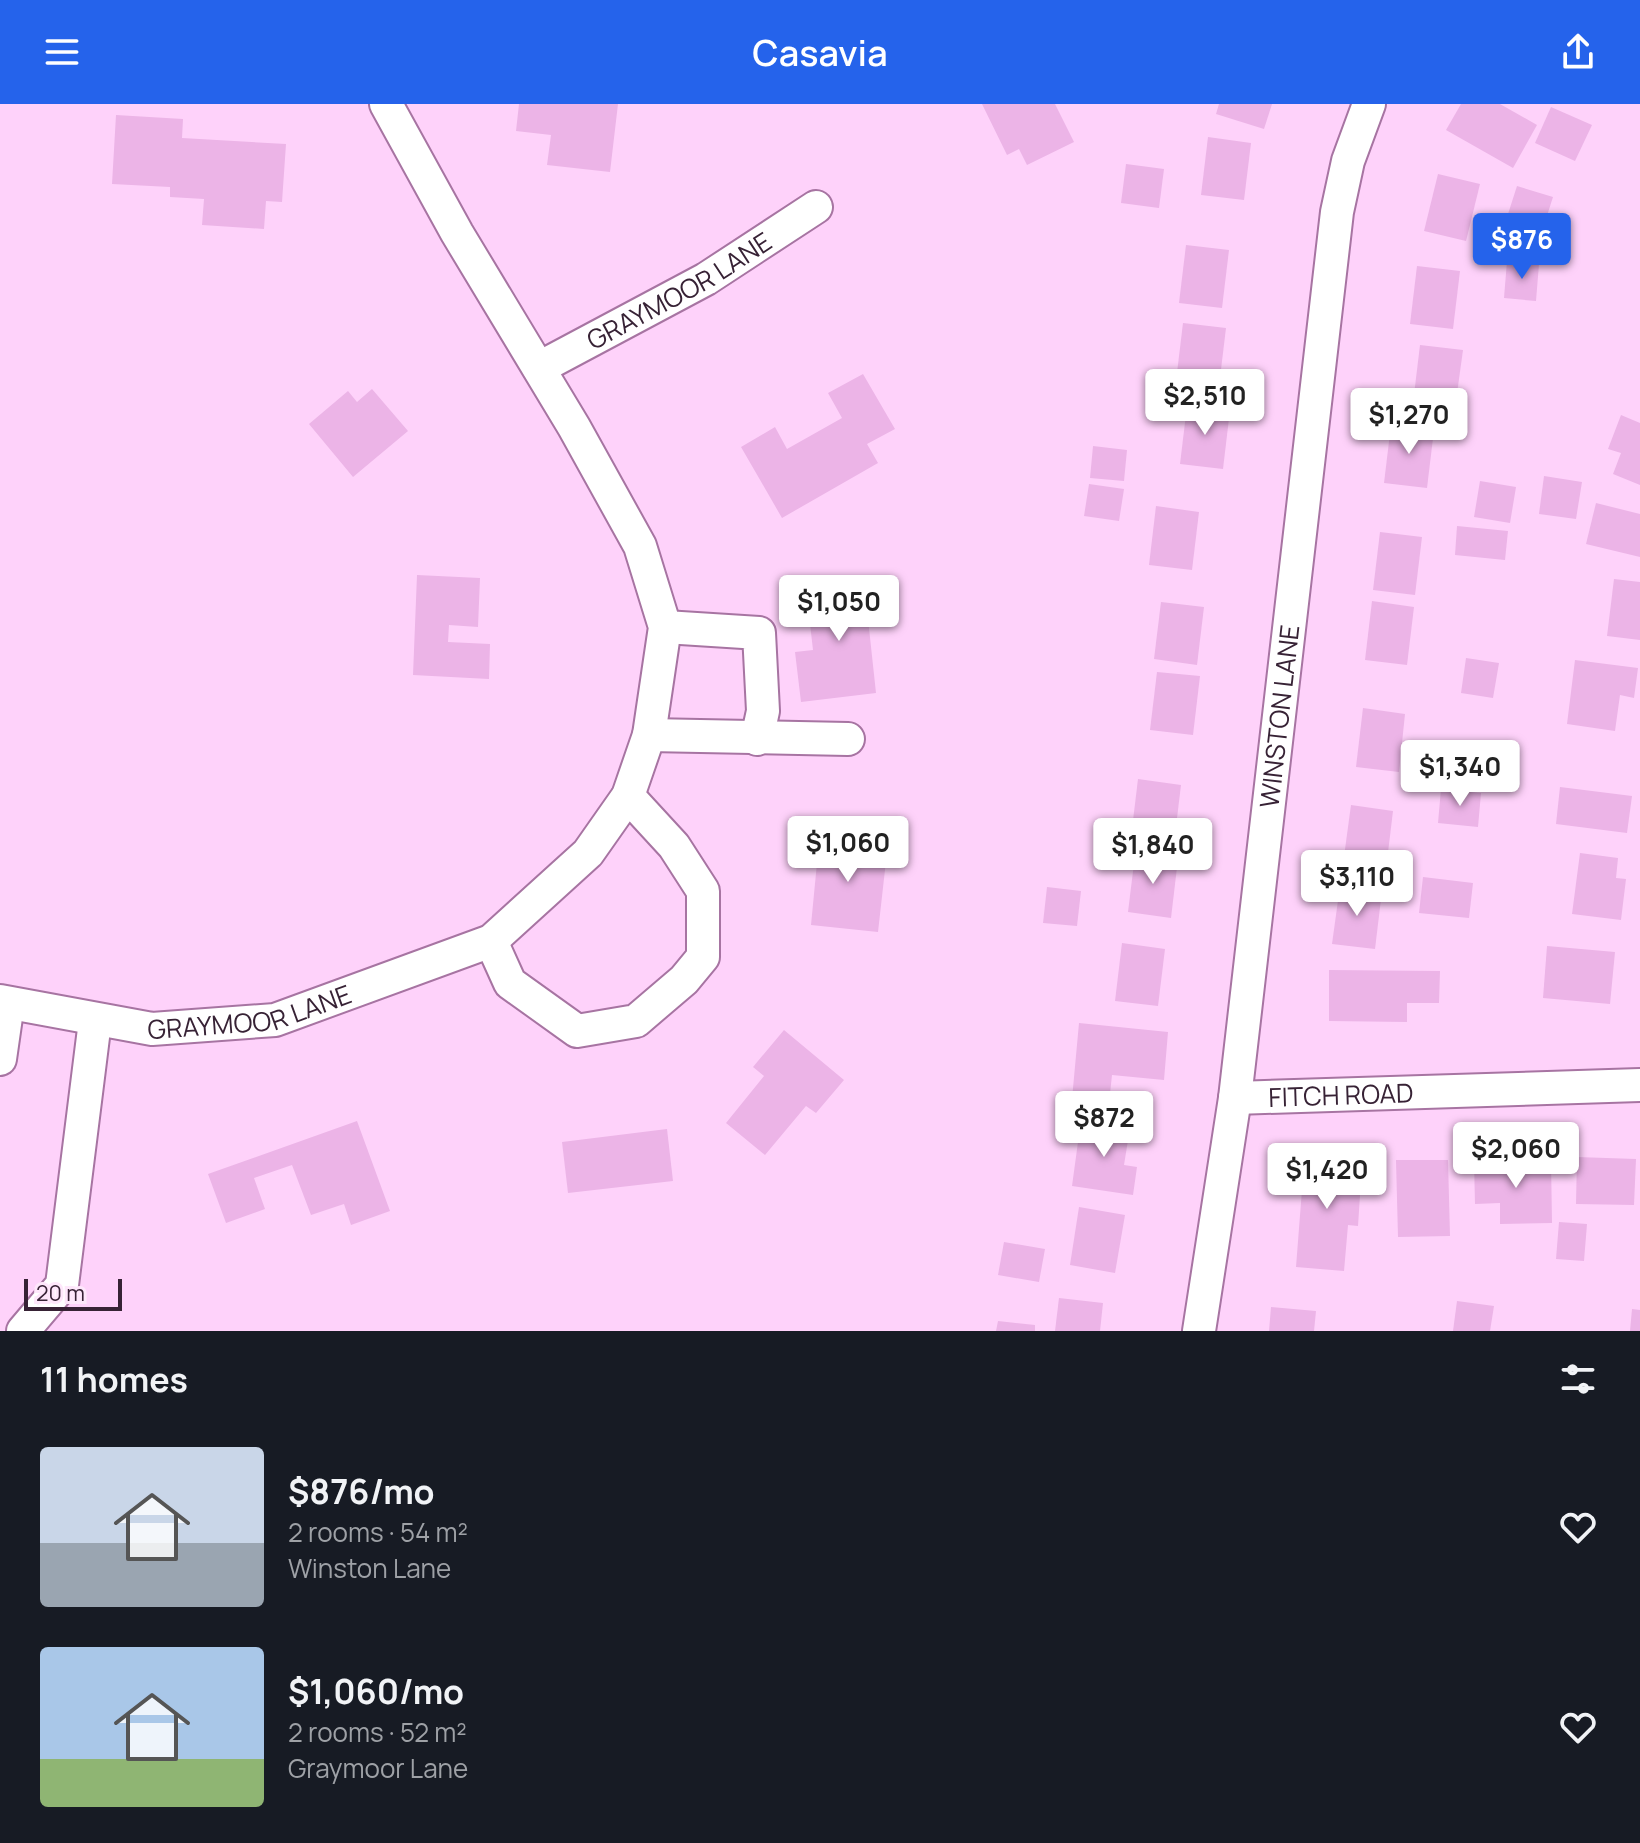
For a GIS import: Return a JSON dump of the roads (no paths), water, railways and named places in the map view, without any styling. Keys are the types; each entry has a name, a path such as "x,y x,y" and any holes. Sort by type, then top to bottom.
{"street":[{"name":"GRAYMOOR LANE","path":"4,1002 152,1029 275,1020 491,941 588,853 628,796 649,735 665,627 640,546 539,368 457,233 386,104"},
{"name":"WINSTON LANE","path":"1199,1331 1235,1098 1337,212 1348,161 1369,104"},
{"name":"GRAYMOOR LANE","path":"539,368 706,279 816,207"},
{"path":"665,627 759,633 763,711 757,739"},
{"path":"649,735 848,739"},
{"path":"491,941 510,983 577,1031 636,1021 684,980 703,957 703,891 674,846 628,796"},
{"path":"0,1059 4,1002"},
{"path":"23,1331 62,1285 95,1021"},
{"name":"FITCH ROAD","path":"1235,1098 1640,1085"},
{"path":"0,1315 9,1331"}]}
